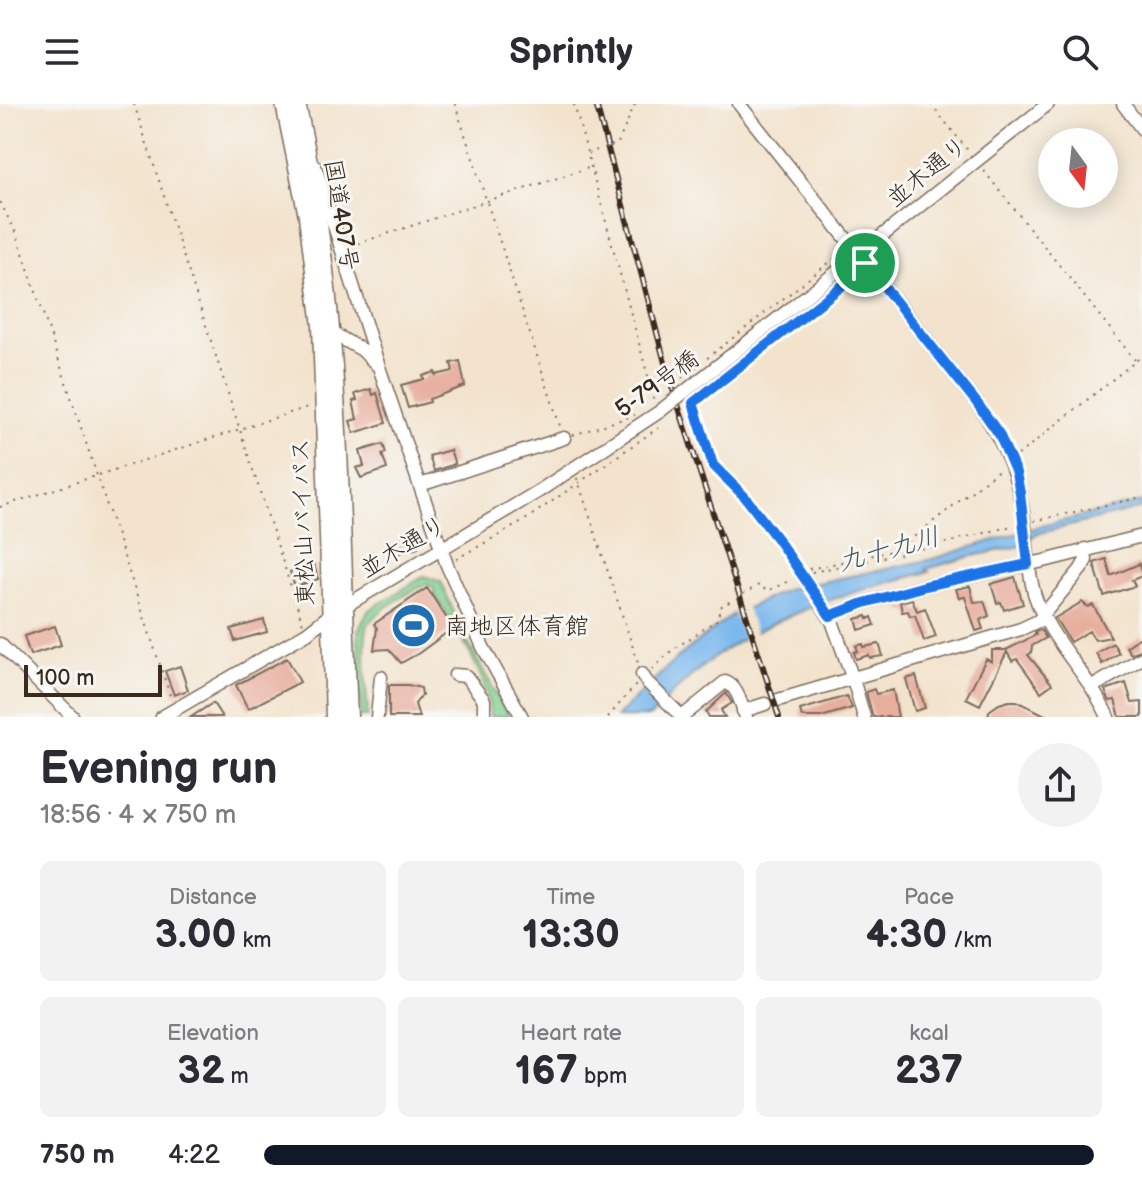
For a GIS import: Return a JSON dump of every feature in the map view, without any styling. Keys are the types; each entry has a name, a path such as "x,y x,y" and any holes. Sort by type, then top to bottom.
{"highway":[{"name":"国道407号","path":"284,104 327,330"},
{"name":"国道407号","path":"297,104 320,220 327,330"},
{"name":"東松山バイパス","path":"327,330 324,403 337,611 349,717"},
{"name":"東松山バイパス","path":"327,330 337,611 334,717"}],"street":[{"path":"739,104 999,434 1020,493 1030,579 1042,614 1050,630 1092,687 1108,717"},
{"name":"並木通り","path":"795,305 1048,104"},
{"path":"1123,104 1142,129"},
{"path":"307,149 316,167 379,367 442,550 483,647 522,717"},
{"name":"5-79号橋","path":"539,491 659,412 795,305"},
{"path":"327,330 362,350 379,367"},
{"path":"420,485 564,438"},
{"name":"並木通り","path":"162,717 307,633 337,611 539,491"},
{"path":"829,614 925,586 1142,536"},
{"path":"644,677 680,715 725,682 732,685 744,714 771,702 1021,629 1038,621 1081,569 1086,560 1085,549"},
{"path":"802,576 829,614 864,717"},
{"path":"0,644 73,717"},
{"path":"1092,687 1142,658"},
{"path":"455,675 466,676 482,696 484,717"},
{"path":"377,717 381,677"}],"path":[{"path":"134,104 307,633"},
{"path":"455,104 564,438 647,410"},
{"path":"574,104 653,395 652,405"},
{"path":"611,146 618,143 635,104"},
{"path":"588,154 597,150"},
{"path":"351,246 591,166"},
{"path":"0,202 17,235 175,709"},
{"path":"1012,207 1136,361"},
{"path":"682,378 832,258 859,255 856,275 693,403 713,465 745,497 802,576"},
{"path":"802,576 805,571 824,565 897,550 1142,356"},
{"path":"0,507 324,403"},
{"path":"456,559 522,522 658,428"},
{"path":"579,482 644,677"},
{"path":"743,594 759,585 767,591 802,576 1142,497"},
{"path":"608,717 671,651 718,619 718,609 731,601"}],"green space":[{"path":"424,576 441,582 463,634 509,717 490,717 486,692 476,666 433,587 426,584 387,607 369,623 365,653 368,717 361,717 358,631 368,611"}],"water":[{"path":"1142,502 1142,508 1036,534 1021,546 926,569 929,572 851,593 800,611 717,655 650,717 616,717 677,658 732,615 788,589 929,560 1041,526"}],"pier":[{"path":"746,604 756,636 745,643 733,610"}],"building":[{"path":"460,361 465,386 408,408 401,385 424,379 423,376 435,372 436,375 453,371 451,363"},
{"path":"371,389 373,395 377,393 386,423 354,433 350,421 357,419 353,401 357,400 355,394"},
{"path":"383,444 386,453 382,454 387,469 361,478 356,468 364,466 360,451"},
{"path":"450,450 455,464 434,471 429,456"},
{"path":"405,538 415,538 418,548 396,554 393,545"},
{"path":"1106,559 1111,576 1139,564 1142,576 1132,580 1135,586 1104,596 1094,563"},
{"path":"314,564 318,579 295,587 290,572"},
{"path":"1015,577 1023,604 1004,610 1001,602 997,603 991,584"},
{"path":"970,586 974,602 984,601 989,616 980,620 983,629 976,631 965,597 959,598 956,589"},
{"name":"南地区体育館","path":"427,588 453,628 401,663 389,649 374,650 377,628 374,624"},
{"path":"912,599 917,611 925,608 936,637 924,641 915,615 902,612 900,602"},
{"path":"1082,602 1088,607 1093,605 1111,637 1095,640 1089,631 1070,642 1055,618"},
{"path":"867,616 868,619 872,617 875,625 859,630 856,619"},
{"path":"264,620 267,632 235,641 231,629"},
{"path":"55,626 61,645 30,655 24,636"},
{"path":"1041,630 1046,638 1032,646 1028,655 1052,684 1041,692 1017,659 1012,661 1007,652 980,705 966,698 986,659 992,662 992,650 1006,650"},
{"path":"1142,636 1142,649 1131,654 1126,647"},
{"path":"1113,643 1119,653 1102,664 1096,653"},
{"path":"863,644 864,647 879,644 883,656 870,658 869,655 856,659 856,646"},
{"path":"287,658 300,682 248,709 236,685"},
{"path":"180,666 188,690 174,695 165,671"},
{"path":"916,676 925,708 915,711 906,679"},
{"path":"1126,683 1132,703 1142,702 1142,717 1120,717 1115,700 1110,701 1107,696 1105,690"},
{"path":"389,685 421,688 422,695 415,704 419,717 389,717"},
{"path":"874,689 876,694 893,690 898,717 873,717 866,692"},
{"path":"726,693 732,703 721,710 725,717 709,717 706,712"},
{"path":"847,696 852,708 821,717 802,717 800,710"},
{"path":"1009,701 1017,701 1049,717 988,717 989,711"},
{"path":"213,703 222,717 191,717"}],"railway":[{"path":"596,104 668,374 779,717"}],"place":[{"name":"南地区体育館","path":"414,626"}],"route":[{"path":"865,263 999,434 1016,473 1028,564 925,586 830,616 745,497 713,465 693,403 856,275 865,263"}],"water label":[{"name":"九十九川","path":"889,550"}]}
